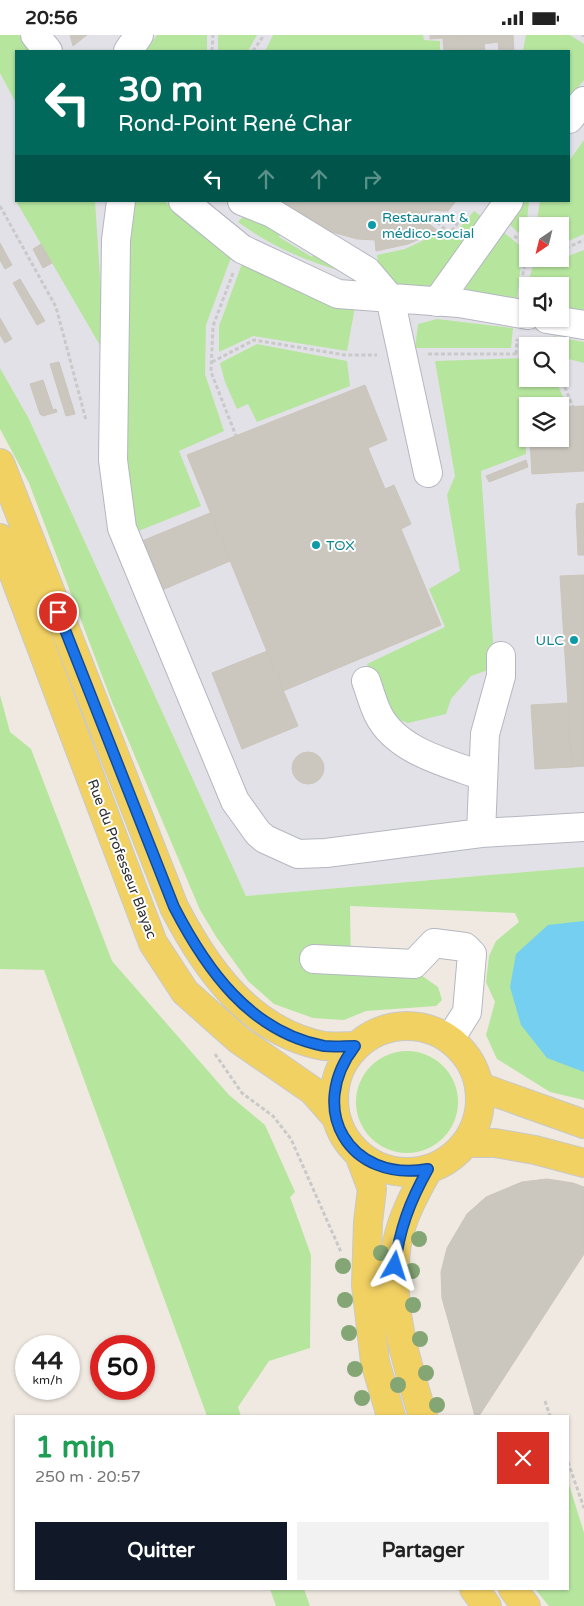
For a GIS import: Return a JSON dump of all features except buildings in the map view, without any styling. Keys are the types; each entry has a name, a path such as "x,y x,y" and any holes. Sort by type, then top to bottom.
{"main road":[{"path":"0,463 174,907 195,947 226,988 256,1015 290,1036 325,1046 355,1046"},
{"name":"Rue du Professeur Blayac","path":"0,538 153,943 185,992 239,1040 313,1091 335,1116"},
{"path":"411,1025 432,1029 450,1039 469,1060 480,1087 480,1107 476,1126 466,1143 455,1155 428,1169 410,1173 391,1171 374,1165 359,1155 344,1137 335,1116 333,1097 336,1079 343,1061 355,1046 371,1034 391,1027 411,1025"},
{"path":"480,1087 584,1124"},
{"path":"466,1143 495,1143 535,1150 584,1163"},
{"path":"359,1155 372,1189 368,1222 366,1285 375,1362 391,1415"},
{"path":"423,1415 404,1353 395,1266 398,1243 405,1216 428,1169"},
{"path":"475,1590 487,1606"},
{"path":"514,1590 526,1606"}],"lane":[{"path":"35,35 47,50"},
{"path":"129,50 139,35"},
{"path":"570,118 584,101"},
{"path":"121,202 116,240 113,460 122,529 235,801 258,833 265,839 298,854 326,853 481,833 584,827"},
{"path":"184,202 242,249 338,294 459,303 519,313"},
{"path":"244,202 272,213 367,271 390,298 428,473"},
{"path":"437,302 508,202"},
{"path":"569,323 584,325"},
{"path":"481,833 485,734 501,676 501,655"},
{"path":"366,681 378,715 400,741 442,762 483,776"},
{"path":"314,959 414,964 434,943 465,947 472,954 467,1012 450,1039"}],"path":[{"path":"212,50 213,35"},
{"path":"254,50 264,35"},
{"path":"0,206 56,307 87,424"},
{"path":"569,247 584,240"},
{"path":"236,436 211,372 212,326 242,249"},
{"path":"212,362 254,340 345,355 519,353"},
{"path":"565,387 573,407"},
{"path":"545,1401 550,1415"},
{"path":"569,1464 583,1499 584,1508"}],"shaded area":[{"path":"0,35 584,35 584,867 246,896 29,419 0,368"}],"green space":[{"path":"0,35 19,35 30,50 15,50 15,101 0,73"},
{"path":"157,35 207,35 207,50 147,50"},
{"path":"218,35 257,35 249,50 218,50"},
{"path":"273,35 423,35 424,40 440,41 440,50 266,50"},
{"path":"526,35 570,35 584,44 584,80 570,97 570,50 523,50"},
{"path":"584,140 584,234 569,241 569,217 537,217 540,202 570,202 570,160"},
{"path":"17,202 95,202 105,354"},
{"path":"131,202 165,202 232,255 206,325 205,374 224,431 179,451 201,506 136,532 123,446"},
{"path":"524,202 529,202 527,217 519,217 519,233 509,224"},
{"path":"249,210 283,228 279,237 312,257 318,247 344,272 289,252 250,231 238,222"},
{"path":"474,211 487,221 430,291 391,288 379,271 377,255 405,249 441,232 450,239"},
{"path":"502,231 519,245 519,267 521,267 516,307 467,297 465,285"},
{"path":"584,250 584,317 569,314 569,277 530,277 533,267 569,267 569,256"},
{"path":"243,261 355,307 347,351 253,336 219,352 219,326"},
{"path":"437,319 513,328 511,348 415,348 418,324"},
{"path":"569,339 584,342 584,363 569,359"},
{"path":"257,344 347,361 350,386 257,422 248,404 237,409 225,382 220,363"},
{"path":"519,358 519,387 559,387 563,397 519,397 519,447 526,447 526,454 481,471 493,642 491,669 471,676 451,699 446,714 408,723 389,716 367,664 445,627 429,589 460,571 447,495 455,476 435,361"},
{"path":"0,368 29,419 246,896 584,867 584,1100 550,1092 497,1059 486,1035 495,1002 486,982 489,956 496,941 519,922 515,913 350,906 351,973 421,975 438,987 442,1000 436,1006 366,1011 344,1020 313,1018 274,1004 248,981 217,938 200,910 112,702 29,483 0,429"},
{"path":"0,695 10,732 31,749 112,961 229,1095 265,1125 295,1192 290,1197 311,1255 310,1348 269,1361 238,1407 241,1415 207,1415 44,970 0,969"},
{"path":"407,1051 426,1055 443,1066 454,1083 458,1102 454,1121 443,1138 426,1149 407,1153 388,1149 371,1138 360,1121 356,1102 360,1083 371,1066 388,1055"},
{"path":"569,1484 584,1533 584,1606 549,1606 536,1590 569,1590"},
{"path":"270,1590 304,1590 310,1606 276,1606"}],"water":[{"path":"584,921 584,1072 547,1058 521,1025 510,987 516,954 548,925"}],"place":[{"name":"Restaurant & médico-social","path":"372,225"},
{"name":"TOX","path":"316,545"},
{"name":"ULC","path":"574,640"}],"route":[{"path":"58,612 174,907 195,947 226,988 256,1015 290,1036 325,1046 355,1046 343,1061 336,1079 333,1097 335,1116 344,1137 359,1155 374,1165 391,1171 410,1173 428,1169 414,1193 405,1216 398,1243 395,1266"}]}
